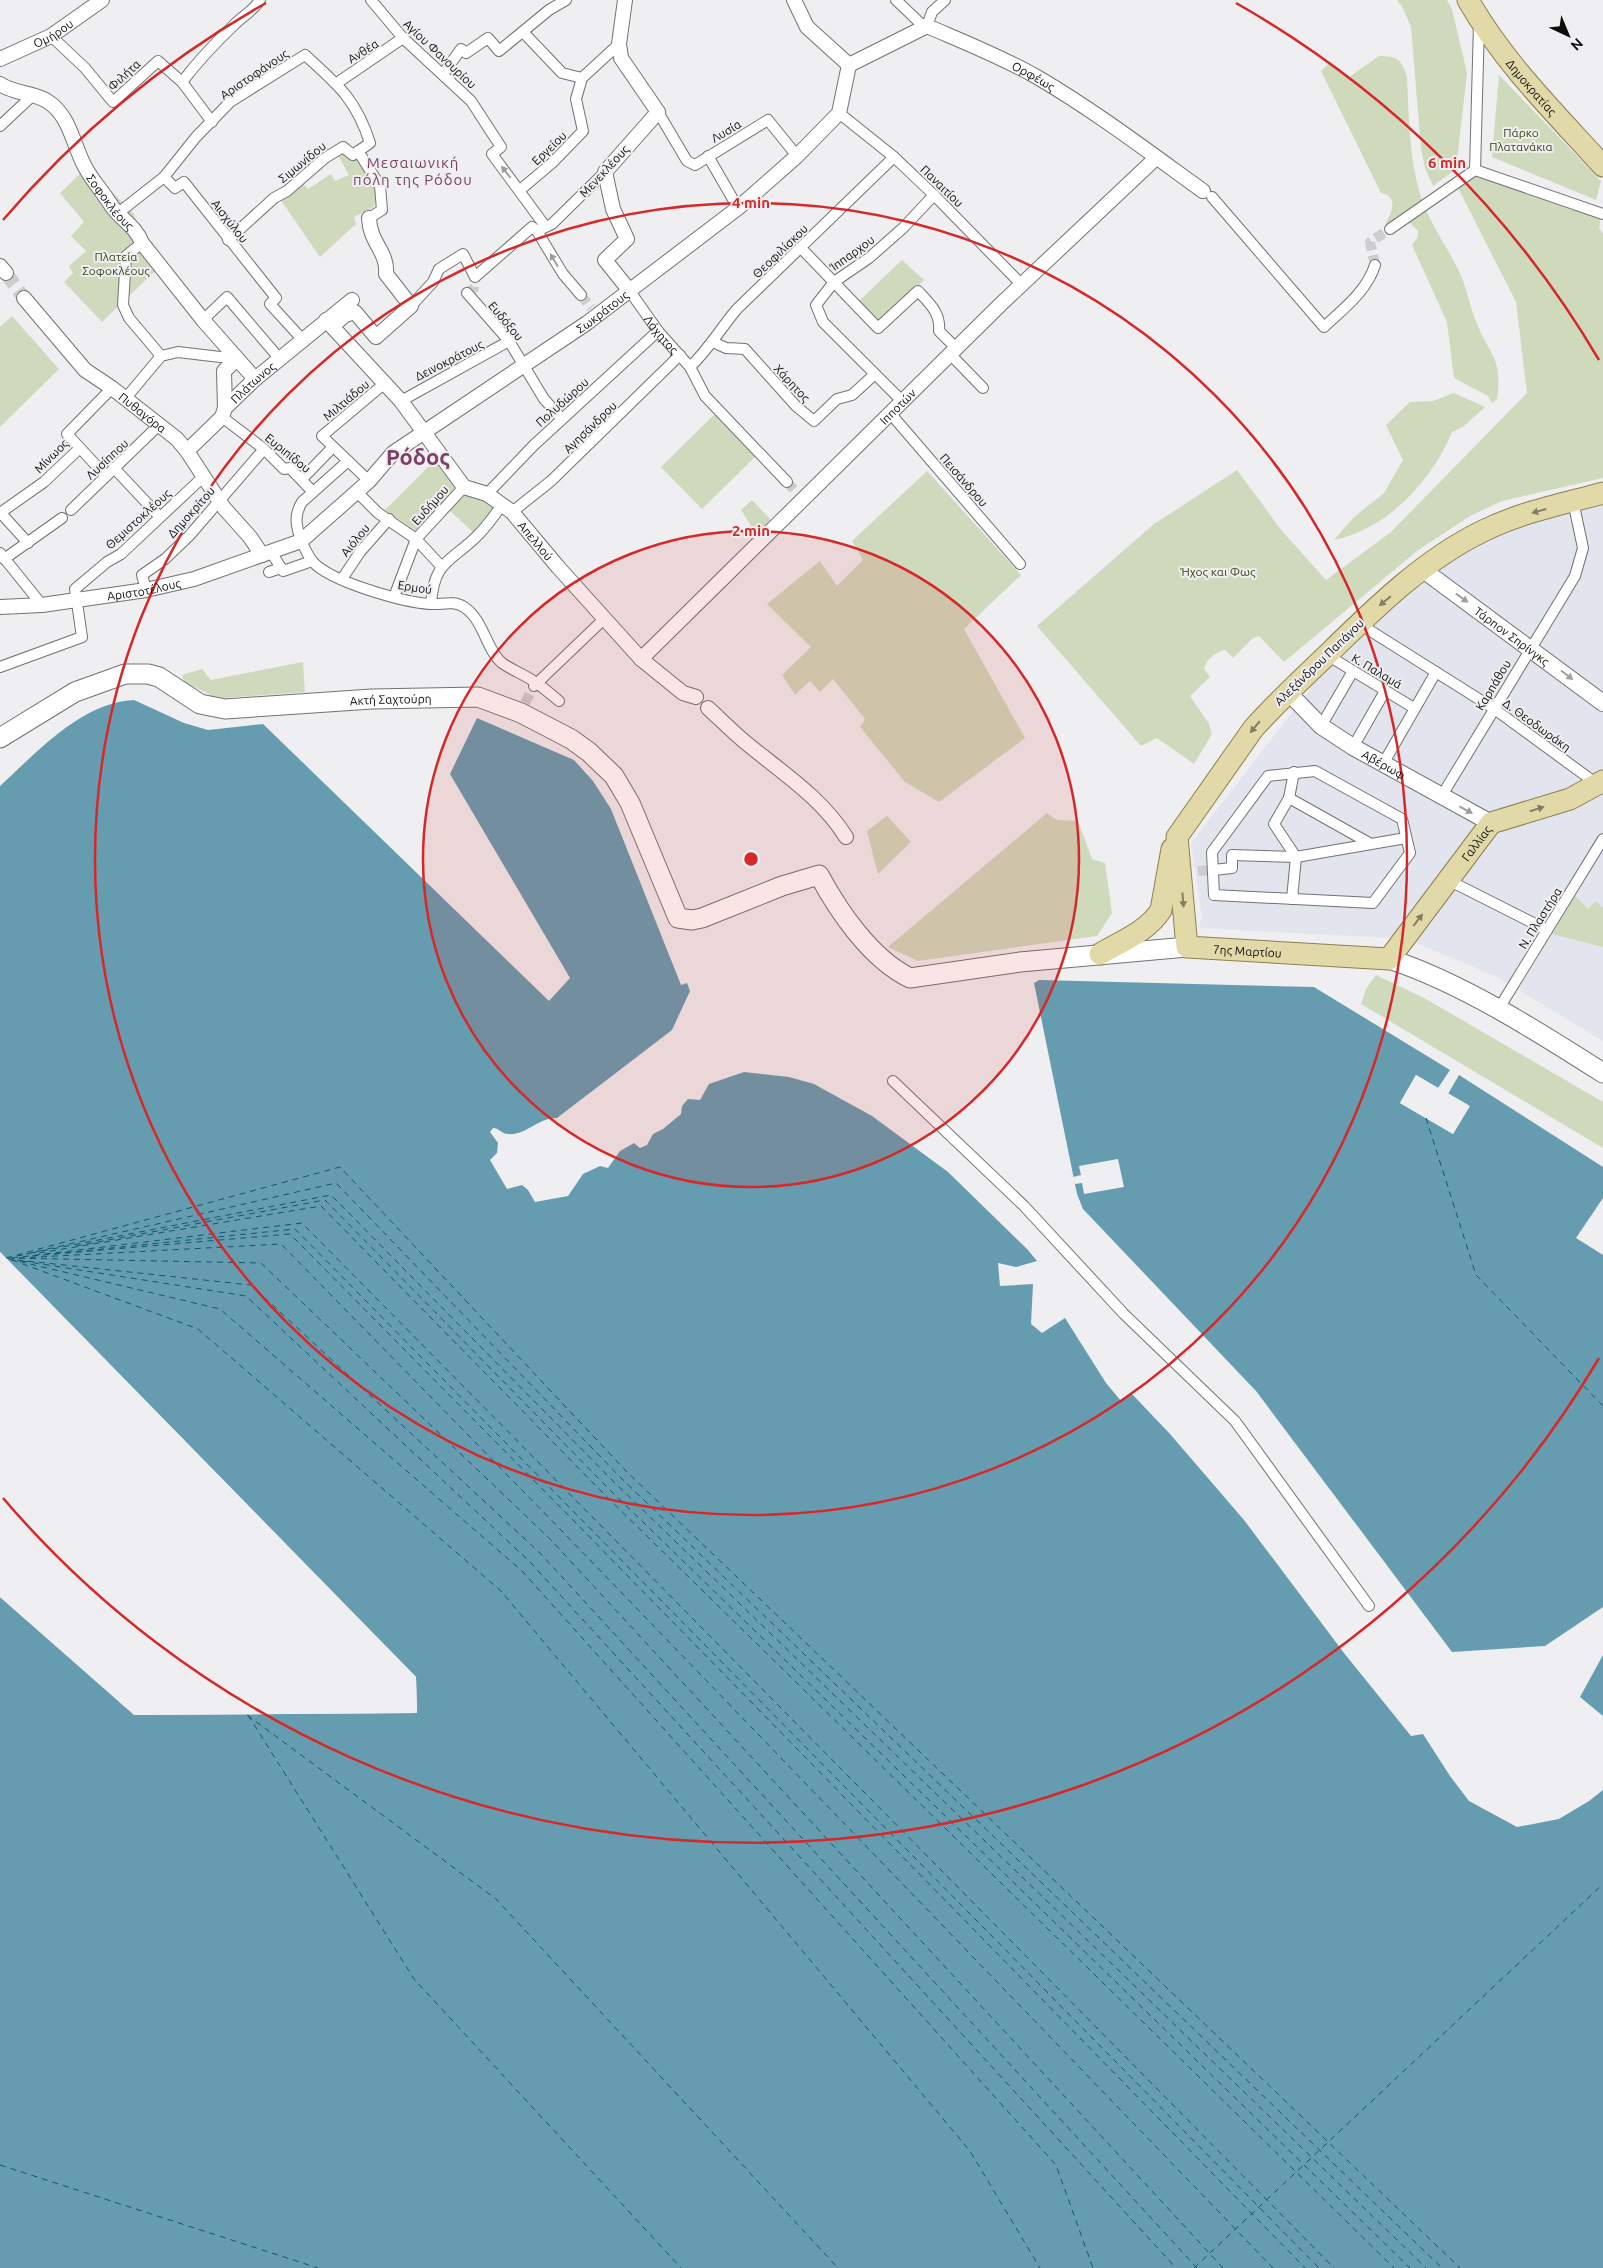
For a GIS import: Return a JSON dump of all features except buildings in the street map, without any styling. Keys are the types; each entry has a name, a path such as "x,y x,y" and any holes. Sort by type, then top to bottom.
{"main road":[{"name":"Δημοκρατίας","path":"1475,6 1510,63 1603,166"},
{"name":"Αλεξάνδρου Παπάγου","path":"1100,954 1144,928 1156,917 1161,910 1170,853 1177,837 1253,729 1358,623 1422,569 1461,542 1508,519 1603,493"},
{"name":"Ακτή Σαχτούρη","path":"0,738 75,692 125,674 148,674 159,677 200,704 219,708 372,699 478,697 521,713 571,739 589,752 614,776 630,803 678,918 692,920"},
{"name":"Γαλλίας","path":"1389,959 1491,823 1570,799 1600,783"},
{"path":"1177,837 1186,948"},
{"name":"7ης Μαρτίου","path":"692,920 782,886 819,875 841,915 894,970 910,978 1100,954 1186,948 1389,959 1418,968 1498,1010 1602,1069"}],"street":[{"path":"182,82 199,59 245,14 255,8 259,0"},
{"name":"Αγίου Φανουρίου","path":"371,0 403,38 471,101 501,147 492,154 520,190 563,274 581,295"},
{"path":"443,74 461,49 466,54 488,38 499,51 549,10 566,0"},
{"path":"625,0 619,44 621,58 658,112 688,161 695,165 708,156"},
{"path":"896,0 920,23 927,26"},
{"path":"848,64 927,26 932,12 945,0"},
{"name":"Ομήρου","path":"0,59 51,36 99,1"},
{"path":"798,2 807,27 848,64"},
{"path":"1475,6 1475,170"},
{"name":"Ορφέως","path":"927,26 998,56 1038,78 1116,127 1156,158 1208,194"},
{"path":"522,32 562,73 582,78 619,44"},
{"name":"Φιλήτα","path":"51,36 85,68 113,102 158,61 182,82 212,122"},
{"name":"Ανθέα","path":"337,83 403,38"},
{"name":"Αριστοφάνους","path":"164,176 196,137 230,102 305,55 337,83 358,110 370,143 358,151"},
{"path":"977,56 998,56"},
{"path":"839,113 848,64"},
{"name":"Εργείου","path":"520,190 546,169 583,131 576,99 582,78"},
{"name":"Σοφοκλέους","path":"0,84 47,101 58,112 69,128 85,167 118,214 127,220 138,232 142,243 203,320 255,379"},
{"path":"0,126 32,96"},
{"name":"Μενεκλέους","path":"411,306 433,282 439,269 463,254 475,277 532,227 541,228 552,224 605,172 658,112"},
{"name":"Σωκράτους","path":"266,553 301,541 369,481 393,453 424,435 524,366 594,312 629,290 738,208 797,156 839,113"},
{"name":"Παναιτίου","path":"839,113 894,157 1021,284"},
{"name":"Λυσία","path":"738,208 708,156 768,120 797,156"},
{"name":"Σιμωνίδου","path":"228,240 274,198 287,192 325,158 343,147 353,155 358,151"},
{"path":"358,151 380,186 382,210 369,218 370,233 387,262 386,274 411,306 376,337 355,312 330,323 400,401 464,487"},
{"name":"Θεοφιλίσκου","path":"690,367 709,350 718,332 737,309 894,157"},
{"name":"Ιπποτών","path":"641,659 800,496 890,413 1021,284 1156,158"},
{"path":"1390,229 1475,170"},
{"path":"1475,170 1603,214"},
{"name":"Λάχητος","path":"605,172 612,209 627,239 605,260 658,331 690,367 705,396 787,482"},
{"path":"118,214 164,176"},
{"name":"Αισχύλου","path":"164,176 174,188 184,182 228,240 276,298 270,304 302,339"},
{"path":"1208,194 1324,327 1363,289 1372,276 1375,265"},
{"name":"Ίππαρχου","path":"902,401 824,322 816,305 834,282 869,258 904,228 934,195"},
{"path":"142,243 126,256 123,305 129,318 161,356"},
{"path":"801,248 878,328 918,290 934,307 940,322 939,331 983,388"},
{"name":"Ευδόξου","path":"467,293 509,341 544,399 562,419"},
{"path":"203,320 227,297 279,358"},
{"name":"Πυθαγόρα","path":"24,298 85,370 112,388 159,425 187,451 203,477 220,499 224,508 266,553"},
{"name":"Πλάτωνος","path":"187,451 255,379 302,339 330,323 352,300"},
{"name":"Πολυδώρου","path":"487,494 534,445 658,331"},
{"name":"Δεινοκράτους","path":"400,401 509,341"},
{"name":"Χάρητος","path":"713,342 726,348 745,349 796,406 814,421 837,399 852,395 875,374"},
{"path":"124,399 161,356 178,352 237,359"},
{"name":"Αγησάνδρου","path":"441,566 507,508 551,481 680,355"},
{"path":"224,413 224,371 237,359"},
{"name":"Μιλτιάδου","path":"333,447 322,436 385,384"},
{"name":"Μίνωος","path":"0,513 44,482 80,448 67,434 112,388"},
{"name":"Ευριπίδου","path":"224,413 284,469 290,468 302,478 313,492"},
{"name":"Πεισάνδρου","path":"890,413 1020,564"},
{"name":"Λυσίππου","path":"71,510 159,425"},
{"path":"302,478 333,447 369,481"},
{"path":"80,448 106,476"},
{"name":"Δημοκρίτου","path":"146,590 142,575 165,559 189,536 264,449"},
{"path":"266,553 283,571 316,564 301,541 296,522 297,510 302,502 348,461"},
{"path":"114,468 160,517"},
{"name":"Θεμιστοκλέους","path":"75,600 75,589 107,562 121,554 203,477"},
{"name":"Απελλού","path":"464,487 487,494 507,508 641,659 683,693 696,698"},
{"name":"Ευδήμου","path":"394,597 416,539 464,487"},
{"path":"357,492 378,514 388,518 416,539 441,566 432,584 431,604"},
{"name":"Καρπάθου","path":"1441,797 1493,708 1575,576 1583,548 1573,501"},
{"path":"0,513 28,543"},
{"path":"42,606 2,556 28,543 62,518"},
{"name":"Αιόλου","path":"342,579 360,552 388,518"},
{"name":"Αριστοτέλους","path":"0,607 42,606 146,590 194,579 266,553"},
{"name":"Ερμού","path":"316,564 342,579 394,597 431,604 452,602 465,607 486,634 493,652 502,662 559,701"},
{"path":"269,572 281,568"},
{"name":"Τάρπον Σπρίνγκς","path":"1422,569 1603,702"},
{"path":"0,667 82,637 75,600"},
{"path":"535,684 604,618"},
{"name":"Δ. Θεοδωράκη","path":"1358,623 1493,708 1600,783"},
{"name":"Κ. Παλαμά","path":"1327,655 1414,708"},
{"path":"1321,726 1353,671"},
{"path":"1383,764 1436,672"},
{"path":"1352,747 1385,691"},
{"name":"Αβέρωφ","path":"1288,692 1321,726 1352,747 1491,823"},
{"path":"708,708 744,741 829,812 846,837"},
{"path":"1316,771 1402,819 1404,838 1410,853 1373,903 1292,897 1214,896 1216,870 1212,852 1268,776 1316,771"},
{"path":"1292,897 1296,857 1274,824 1289,798 1294,773"},
{"path":"1289,798 1371,844"},
{"path":"1216,870 1232,868 1232,855 1296,857 1404,838"},
{"name":"Ν. Πλαστήρα","path":"1498,1010 1603,839"},
{"path":"1448,880 1547,930"},
{"path":"893,1080 1024,1206 1124,1314 1235,1421 1369,1606"}],"shaded area":[{"path":"1603,503 1603,1041 1497,977 1407,939 1198,928 1202,918 1191,843 1337,654 1431,573 1463,550 1533,517"}],"green space":[{"path":"1397,0 1447,0 1452,9 1467,73 1456,169 1433,186 1425,168 1421,148 1411,27 1403,8"},
{"path":"1379,56 1395,58 1401,62 1407,77 1409,121 1416,180 1429,216 1461,276 1475,318 1497,366 1497,399 1492,403 1488,396 1454,378 1447,322 1412,245 1418,237 1418,231 1410,223 1397,227 1394,234 1386,223 1392,209 1392,201 1387,195 1381,193 1321,71 1330,62 1348,78"},
{"name":"Πάρκο Πλατανάκια","path":"1499,75 1601,181 1596,200 1492,157"},
{"path":"344,152 359,162 370,175 376,198 374,207 354,217 356,224 320,257 280,199 302,183 308,189 331,174 335,181 349,175 338,155"},
{"name":"Πλατεία Σοφοκλέους","path":"87,167 134,214 146,252 158,268 102,322 64,282 73,273 69,266 86,251 71,236 84,222 60,193"},
{"name":"Ήχος και Φως","path":"1472,175 1572,210 1601,215 1599,228 1603,234 1603,478 1502,501 1470,516 1417,551 1284,662 1259,636 1253,638 1233,658 1225,650 1218,652 1209,660 1204,669 1210,677 1190,696 1209,724 1212,734 1194,764 1157,738 1141,746 1037,626 1154,524 1237,470 1282,531 1326,580 1391,532 1527,393 1516,302 1458,188"},
{"path":"902,260 924,280 877,323 857,303"},
{"path":"12,316 59,369 0,427 0,327"},
{"path":"1454,393 1485,407 1463,427 1452,432 1433,468 1405,500 1372,525 1334,540 1353,518 1384,493 1403,460 1386,425 1410,402 1433,401"},
{"path":"715,414 756,456 702,509 661,467"},
{"path":"436,459 459,490 417,532 385,510"},
{"path":"927,471 1021,575 964,629 1025,738 939,802 905,782 860,727 865,719 833,679 820,692 810,681 795,695 782,675 811,647 767,604 820,561 837,586 863,560 852,541"},
{"path":"464,490 495,506 474,533 448,509"},
{"path":"752,500 771,520 756,534 741,510"},
{"path":"303,662 305,692 222,698 213,696 184,682 182,675 202,669 211,680"},
{"path":"1047,813 1057,820 1078,821 1092,859 1105,863 1112,913 1097,936 918,961 888,947"},
{"path":"887,816 911,842 878,874 867,831"},
{"path":"1575,896 1588,909 1596,901 1603,908 1603,947 1552,934"},
{"path":"1376,975 1426,999 1603,1102 1603,1148 1361,1004 1366,989"}],"water":[{"path":"134,700 184,723 208,730 263,724 549,1001 570,978 450,774 477,718 574,760 593,781 611,809 681,985 687,983 690,991 672,1030 557,1118 544,1120 514,1134 507,1134 493,1128 490,1132 498,1143 497,1153 490,1160 507,1189 522,1185 528,1190 535,1202 568,1196 583,1174 600,1166 608,1168 620,1151 634,1143 640,1148 647,1145 653,1134 663,1129 681,1114 682,1106 688,1099 700,1100 709,1084 744,1072 789,1077 814,1084 872,1116 948,1172 1028,1250 1037,1261 1016,1267 998,1263 1000,1286 1033,1284 1031,1324 1042,1333 1065,1318 1106,1383 1121,1401 1131,1393 1170,1434 1244,1520 1344,1653 1411,1736 1423,1734 1450,1776 1469,1801 1517,1827 1559,1819 1603,1790 1603,2268 0,2268 0,1597 135,1715 417,1713 416,1677 0,1252 0,786 61,731 78,719 115,703"},
{"path":"1039,980 1314,987 1450,1070 1438,1088 1416,1075 1400,1103 1453,1134 1469,1107 1448,1094 1459,1075 1603,1167 1603,1198 1576,1238 1603,1255 1603,1607 1545,1646 1452,1652 1256,1391 1083,1209 1077,1194 1034,983"},
{"path":"1603,1655 1603,1716 1580,1697"}],"pier":[{"path":"1416,1075 1440,1089 1437,1090 1417,1078 1403,1102 1452,1131 1466,1107 1446,1096 1446,1092 1470,1106 1453,1134 1400,1103"},
{"path":"1118,1159 1124,1187 1084,1194 1082,1183 1075,1184 1073,1177 1081,1175 1079,1166"},
{"path":"0,1252 416,1677 417,1713 134,1715 0,1597 0,1595 135,1712 415,1711 414,1678 0,1256"}],"ferry route":[{"path":"1426,1118 1476,1275 1603,1406"},
{"path":"6,1258 340,1167 626,1471 1460,2268"},
{"path":"26,1254 336,1183 620,1477 1442,2268"},
{"path":"31,1253 331,1195 614,1482 1426,2268"},
{"path":"76,1246 325,1200 608,1488 1410,2268"},
{"path":"39,1253 321,1206 603,1493 1394,2268"},
{"path":"12,1258 302,1223 1334,2268"},
{"path":"54,1254 295,1229 1319,2268"},
{"path":"32,1256 290,1234 574,1521 1305,2268"},
{"path":"19,1258 281,1244 563,1532 1273,2268"},
{"path":"17,1256 28,1254"},
{"path":"8,1258 261,1263 552,1541 1223,2268"},
{"path":"9,1259 220,1309 522,1571 1056,2165 1093,2268"},
{"path":"12,1260 198,1329 501,1591 970,2151 1040,2268"},
{"path":"17,1260 251,1285 540,1553 1197,2268"},
{"path":"22,1261 246,1296 530,1562 1176,2268"},
{"path":"247,1715 496,1899 838,2268"},
{"path":"248,1715 414,1979 681,2268"},
{"path":"1194,2268 1603,1884"},
{"path":"0,2165 318,2268"}],"tunnel":[{"path":"1375,265 1370,242 1390,229"},
{"path":"6,273 24,298"},
{"path":"467,293 474,288 475,277"},
{"path":"581,295 591,308"},
{"path":"787,482 797,493"},
{"path":"525,703 534,686"},
{"path":"1198,871 1213,870"}],"district":[{"name":"Μεσαιωνική πόλη της Ρόδου","path":"413,170"},
{"name":"Ρόδος","path":"418,456"}]}
